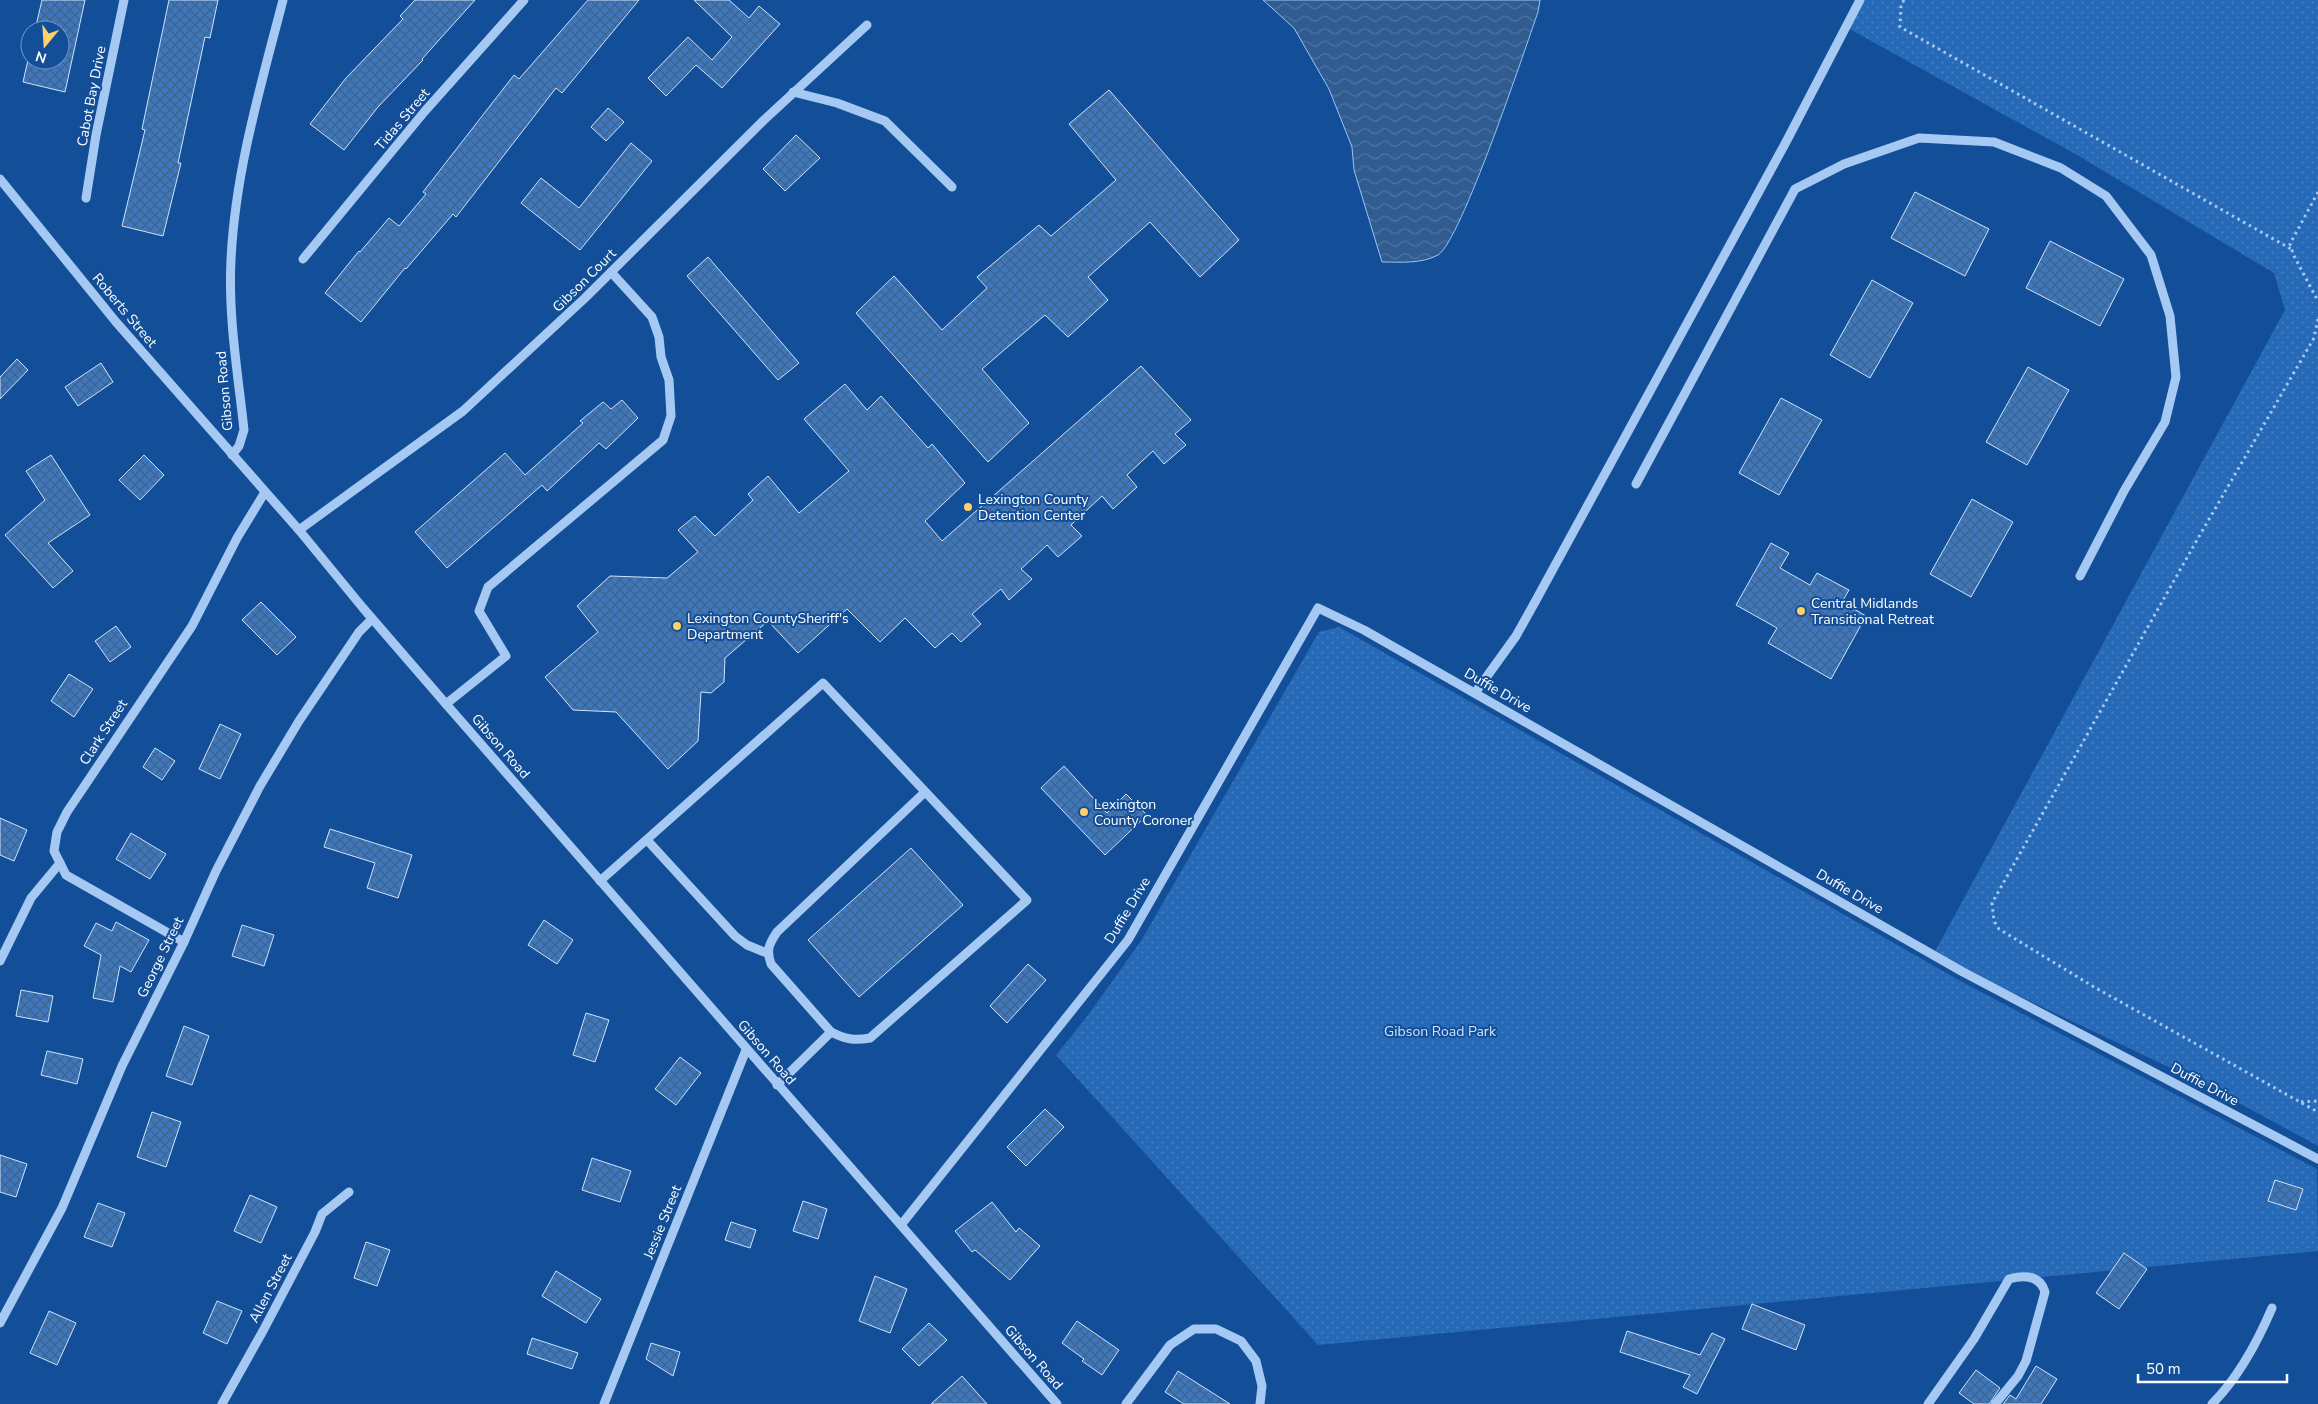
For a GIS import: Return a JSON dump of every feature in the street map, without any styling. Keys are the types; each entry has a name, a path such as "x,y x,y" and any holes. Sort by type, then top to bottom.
{"street":[{"name":"Cabot Bay Drive","path":"86,198 96,135 124,0"},
{"name":"Gibson Road","path":"283,0 247,144 235,210 231,261 232,321 244,430 239,446 232,455 299,530 372,619 746,1050 1057,1404"},
{"name":"Tidas Street","path":"303,259 425,112 524,0"},
{"path":"1475,693 1516,636 1535,602 1786,142 1860,0"},
{"name":"Gibson Court","path":"299,530 463,411 529,352 794,92 867,25"},
{"path":"794,92 837,103 885,121 952,187"},
{"path":"1636,484 1795,189 1844,164 1919,138 1994,142 2061,168 2106,196 2151,255 2170,316 2176,377 2165,422 2124,491 2080,576"},
{"name":"Roberts Street","path":"0,179 116,322 232,455"},
{"path":"446,704 486,674 506,656 478,611 488,588 663,440 670,416 670,389 661,357 659,337 652,317 611,272"},
{"name":"Clark Street","path":"60,863 54,851 57,832 67,812 192,626 237,538 265,492"},
{"name":"Duffie Drive","path":"901,1225 1128,940 1318,608 1364,630 1963,972 2318,1159"},
{"name":"George Street","path":"0,1323 62,1208 122,1066 184,942 216,871 265,778 299,721 359,632 372,619"},
{"path":"600,881 823,683 1027,900 870,1038 843,1039 831,1032 771,964 767,953 770,942 777,932 925,792"},
{"path":"647,840 735,936 746,945 767,953"},
{"path":"0,961 31,898 60,863 66,875 184,942"},
{"path":"778,1085 831,1032"},
{"name":"Jessie Street","path":"604,1404 746,1050"},
{"name":"Allen Street","path":"222,1404 315,1232 322,1214 350,1192"},
{"path":"1928,1404 1974,1339 2009,1279 2023,1276 2034,1279 2042,1284 2045,1292 2030,1351 2018,1376 1995,1404"},
{"path":"2212,1404 2228,1386 2245,1361 2261,1333 2272,1308"},
{"path":"1126,1404 1170,1345 1194,1329 1216,1328 1241,1341 1256,1361 1262,1386 1260,1404"}],"path":[{"path":"1904,0 1901,5 1900,27 2291,249"},
{"path":"2318,192 2291,238 2291,249 2318,301"},
{"path":"2318,319 2316,338 2193,547 1992,903 1994,921 1999,929 2094,987 2318,1112"},
{"path":"2288,1096 2300,1102 2318,1102"}],"green space":[{"path":"1862,0 2318,0 2318,1146 2204,1084 1933,955 2285,310 2274,273 2077,155 1846,27"},
{"name":"Gibson Road Park","path":"1339,627 1964,983 2317,1169 2318,1251 1318,1345 1056,1055 1086,1018 1141,941 1319,632"}],"water":[{"path":"1263,0 1540,0 1538,12 1520,64 1476,182 1462,216 1448,242 1438,255 1418,261 1382,262 1354,170 1352,147 1329,89 1294,28"}],"building":[{"path":"42,0 85,0 70,69 70,20 37,20"},
{"path":"169,0 218,0 210,38 205,37 178,163 181,163 163,236 122,226 145,130 142,129"},
{"path":"415,0 475,0 423,60 378,107 344,150 310,124 346,78 403,19 400,16"},
{"path":"588,0 639,0 562,93 556,88 456,217 453,214 405,268 361,322 325,293 389,218 399,226 426,194 423,192 514,75 519,79"},
{"path":"694,0 729,0 749,18 759,6 780,24 722,88 696,65 666,96 648,78 688,37 712,60 732,37"},
{"path":"26,70 70,70 65,92 23,82"},
{"path":"1109,90 1239,240 1200,277 1150,222 1088,277 1108,300 1068,337 1045,315 982,369 1029,423 988,462 856,313 894,276 942,330 987,288 977,277 1039,225 1051,236 1116,180 1069,124"},
{"path":"608,108 624,122 606,141 591,127"},
{"path":"796,135 820,158 785,191 763,169"},
{"path":"631,143 652,161 580,250 521,203 541,178 579,208"},
{"path":"1915,192 1989,229 1965,276 1891,238"},
{"path":"2050,241 2124,279 2100,326 2026,288"},
{"path":"708,257 799,363 778,380 687,276"},
{"path":"1872,280 1913,303 1870,378 1830,355"},
{"path":"17,359 28,370 0,399 0,377"},
{"path":"101,363 113,382 78,406 65,387"},
{"path":"1141,366 1191,420 1175,434 1186,445 1164,464 1153,451 1127,475 1137,487 1113,509 1102,496 1071,525 1082,536 1058,557 1047,545 1021,569 1032,579 1009,600 1001,589 972,614 981,624 961,642 952,633 935,648 905,618 880,642 847,609 798,653 768,621 725,658 724,682 711,693 701,692 698,741 668,769 616,712 573,710 545,677 598,632 577,606 610,576 667,578 698,552 678,530 695,516 715,536 753,500 748,494 768,476 799,513 849,471 804,419 845,384 867,410 881,396 928,448 932,444 965,483 925,521 942,541"},
{"path":"2028,367 2069,390 2027,465 1986,442"},
{"path":"1781,398 1822,420 1779,495 1739,473"},
{"path":"622,400 638,418 606,449 599,443 547,491 542,485 447,568 415,532 505,453 525,475 583,423 580,421 603,402 611,409"},
{"path":"51,455 90,515 48,543 73,571 53,588 5,535 45,500 26,471"},
{"path":"144,455 164,475 140,500 119,480"},
{"path":"1972,499 2013,522 1971,597 1930,574"},
{"name":"Central Midlands Transitional Retreat","path":"1771,543 1789,553 1780,568 1810,585 1817,573 1849,590 1842,602 1866,616 1831,679 1768,643 1777,628 1736,605"},
{"path":"261,602 296,637 277,655 242,620"},
{"path":"116,626 131,647 110,662 95,641"},
{"path":"69,674 93,689 74,717 51,701"},
{"path":"220,724 241,734 220,779 199,769"},
{"path":"155,748 175,761 162,780 143,767"},
{"name":"Lexington County Coroner","path":"1064,766 1107,813 1126,794 1147,815 1105,855 1041,788"},
{"path":"0,818 27,830 14,861 0,855"},
{"path":"330,829 412,855 398,898 367,888 375,863 324,847"},
{"path":"131,833 166,854 150,879 116,859"},
{"path":"911,848 963,905 859,997 808,940"},
{"path":"544,920 573,940 557,964 528,945"},
{"path":"116,922 149,940 131,972 120,966 113,1002 93,998 101,955 84,946 96,923 112,931"},
{"path":"242,925 274,935 264,966 232,956"},
{"path":"1028,964 1046,980 1007,1023 990,1006"},
{"path":"21,990 53,996 48,1022 16,1016"},
{"path":"586,1013 609,1020 595,1062 573,1055"},
{"path":"184,1026 209,1036 192,1085 166,1076"},
{"path":"47,1051 83,1059 77,1084 41,1075"},
{"path":"680,1057 701,1073 676,1105 655,1089"},
{"path":"1045,1109 1064,1127 1026,1166 1007,1147"},
{"path":"152,1112 181,1122 166,1167 137,1157"},
{"path":"0,1155 27,1164 16,1197 0,1192"},
{"path":"592,1158 631,1171 620,1202 582,1190"},
{"path":"2275,1180 2303,1189 2296,1210 2268,1201"},
{"path":"250,1195 277,1207 261,1243 234,1231"},
{"path":"803,1201 827,1209 818,1239 793,1231"},
{"path":"992,1202 1016,1232 1019,1228 1040,1246 1010,1280 975,1250 972,1252 955,1231"},
{"path":"98,1203 125,1213 112,1247 84,1237"},
{"path":"731,1222 756,1230 750,1248 725,1240"},
{"path":"366,1242 390,1250 377,1286 354,1278"},
{"path":"2124,1253 2147,1269 2119,1309 2096,1293"},
{"path":"556,1271 601,1299 586,1323 542,1296"},
{"path":"875,1276 907,1289 890,1333 859,1321"},
{"path":"217,1301 242,1311 227,1344 203,1333"},
{"path":"1752,1304 1805,1325 1796,1350 1742,1329"},
{"path":"49,1311 76,1323 57,1365 30,1353"},
{"path":"1077,1321 1119,1350 1102,1375 1082,1361 1084,1359 1062,1343"},
{"path":"929,1323 947,1340 919,1366 902,1349"},
{"path":"1627,1331 1700,1355 1712,1333 1725,1339 1697,1394 1683,1387 1690,1375 1620,1352"},
{"path":"532,1338 578,1353 572,1369 527,1354"},
{"path":"651,1343 680,1352 673,1376 646,1359"},
{"path":"2036,1366 2057,1379 2041,1404 2003,1404 2010,1395 2016,1399"},
{"path":"1976,1370 2000,1388 1989,1404 1974,1404 1959,1393"},
{"path":"1178,1371 1230,1404 1184,1404 1165,1392"},
{"path":"962,1376 987,1404 931,1404"}],"place":[{"name":"Lexington County Detention Center","path":"968,507"},
{"name":"Central Midlands Transitional Retreat","path":"1801,611"},
{"name":"Lexington CountySheriff's Department","path":"677,626"},
{"name":"Lexington County Coroner","path":"1084,812"}]}
